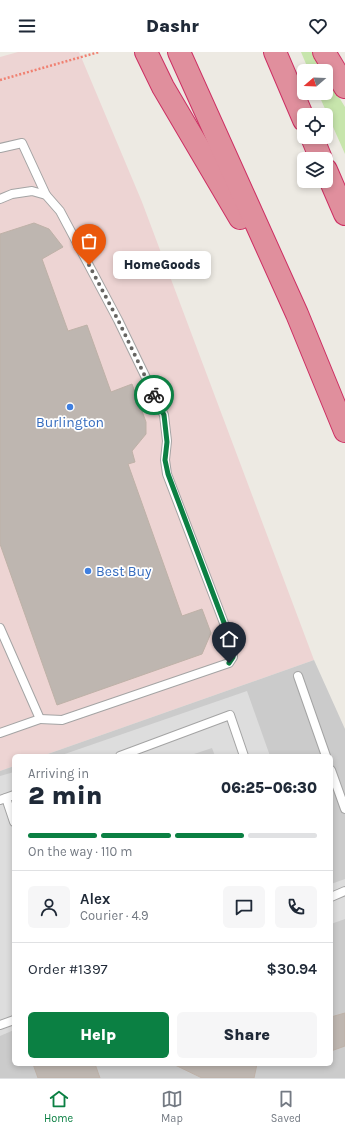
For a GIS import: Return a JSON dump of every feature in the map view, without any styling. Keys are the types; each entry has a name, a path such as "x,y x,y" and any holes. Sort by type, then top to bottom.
{"highway":[{"path":"146,52 163,87 297,314"},
{"path":"178,52 297,314 345,431"},
{"path":"275,52 299,108"},
{"path":"324,52 345,87"},
{"path":"333,186 345,214"}],"lane":[{"path":"0,148 22,143 46,195 60,211 114,313 164,415 167,442 165,460 168,474 232,644 233,657 229,663 62,720 40,719 0,733"},
{"path":"0,199 12,194 32,191 46,195"},
{"path":"0,628 40,719"},
{"path":"298,676 325,754"},
{"path":"125,754 230,715 243,754"},
{"path":"333,776 345,809"},
{"path":"3,799 12,818"},
{"path":"333,896 345,892"},
{"path":"0,1025 12,1021"}],"path":[{"path":"0,80 99,52"}],"shaded area":[{"path":"18,52 79,52 142,202 314,660 48,754 12,754 12,767 0,771 0,57"},
{"path":"314,660 345,729 345,1078 0,1078 0,771 12,767 12,1066 333,1066 333,754 48,754"},
{"path":"247,691 269,754 214,754 212,748 194,754 65,754"},
{"path":"12,773 12,1031 0,1036 0,776"},
{"path":"345,879 345,919 333,923 333,883"}],"green space":[{"path":"301,52 312,52 319,64 306,64"},
{"path":"333,87 345,107 345,154 333,127 333,108 325,108 321,100 333,100"}],"building":[{"path":"34,223 49,229 63,247 42,259 68,331 87,325 111,392 132,384 146,422 146,434 132,451 135,462 128,464 182,616 202,609 211,633 202,654 57,705 0,544 0,234"},
{"path":"345,1013 345,1046 333,1050 333,1016"},
{"path":"34,1066 96,1066 100,1078 38,1078"},
{"path":"177,1066 257,1066 254,1078 202,1078"}],"way so far":[{"path":"89,265 118,320 154,395"}],"place":[{"name":"HomeGoods","path":"89,265"},
{"name":"Burlington","path":"70,407"},
{"name":"Best Buy","path":"88,571"}],"route":[{"path":"154,395 164,415 167,442 165,460 168,474 232,644 233,657 229,663"}]}
